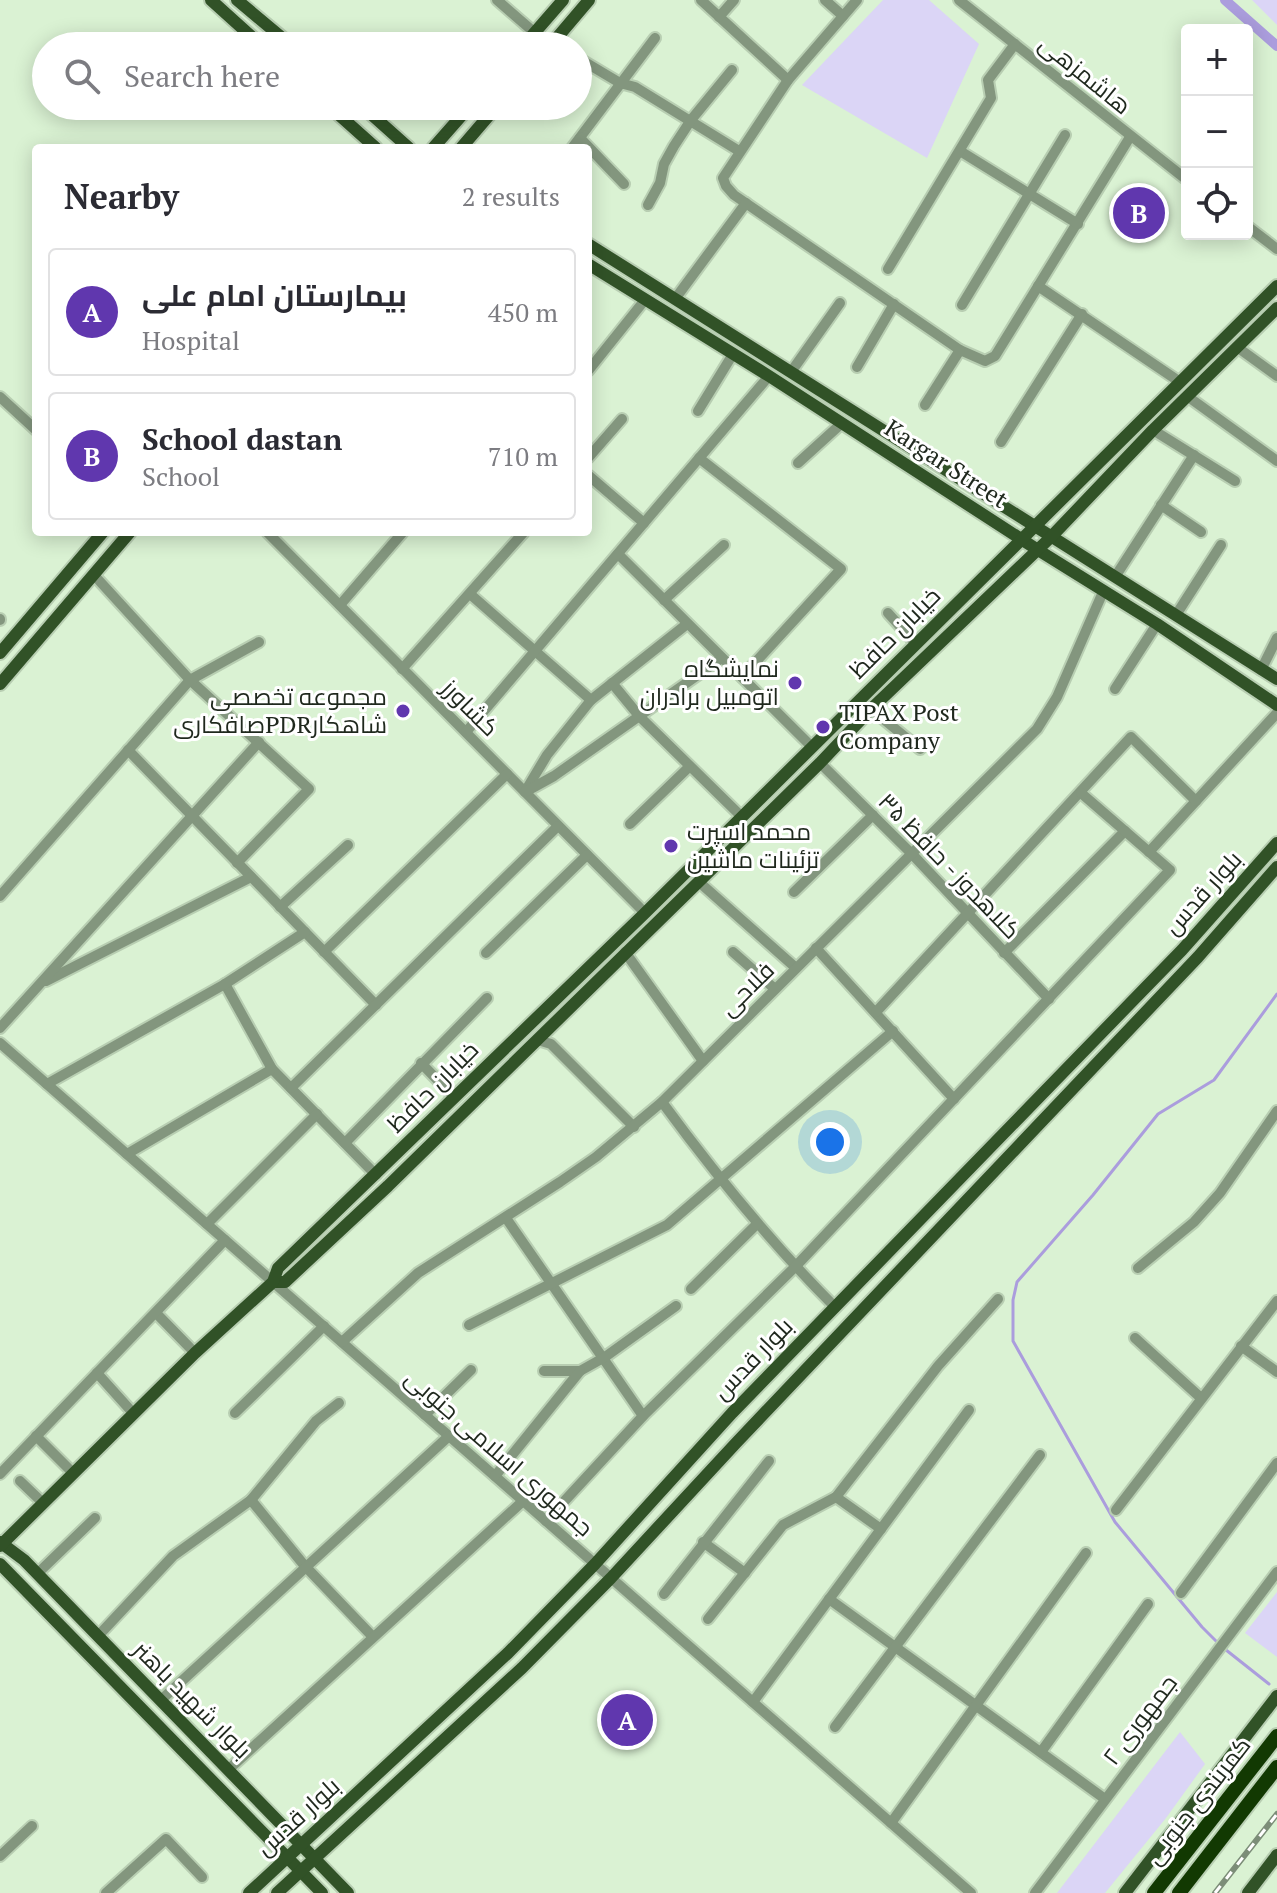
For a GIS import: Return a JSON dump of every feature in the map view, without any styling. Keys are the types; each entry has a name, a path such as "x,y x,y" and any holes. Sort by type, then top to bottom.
{"highway":[{"name":"کمربندی جنوبی","path":"1154,1893 1277,1736"},
{"name":"کمربندی جنوبی","path":"1179,1893 1277,1767"}],"main road":[{"path":"211,0 246,32"},
{"path":"237,0 275,32"},
{"path":"536,32 563,0"},
{"path":"564,32 589,0"},
{"path":"345,120 372,144"},
{"path":"377,120 404,144"},
{"path":"437,144 458,120"},
{"path":"464,144 485,120"},
{"name":"Kargar Street","path":"592,247 1277,679"},
{"name":"Kargar Street","path":"592,267 1157,624 1277,705"},
{"path":"644,301 654,286"},
{"name":"خیابان حافظ","path":"1,1544 195,1353 273,1282 278,1268 645,913 1277,286"},
{"name":"خیابان حافظ","path":"273,1282 285,1282 388,1186 820,763 871,709 1038,550 1153,430 1277,308"},
{"path":"0,653 100,536"},
{"path":"0,684 127,536"},
{"path":"716,843 727,854"},
{"name":"بلوار قدس","path":"249,1893 508,1653 595,1564 834,1306 1182,950 1277,843"},
{"name":"بلوار قدس","path":"277,1893 522,1668 611,1578 1187,969 1277,867"},
{"path":"563,991 575,1003"},
{"path":"920,1218 936,1233"},
{"name":"بلوار شهید باهنر","path":"1,1544 37,1574 348,1893"},
{"name":"بلوار شهید باهنر","path":"0,1564 322,1893"},
{"path":"508,1653 522,1668"},
{"path":"1125,1893 1277,1696"},
{"path":"177,1745 192,1732"},
{"path":"1248,1893 1277,1855"}],"street":[{"path":"497,0 534,32"},
{"path":"701,0 788,80"},
{"path":"719,17 734,0"},
{"path":"825,0 843,16"},
{"path":"857,0 788,80 723,178 726,186 746,203 960,350 985,361 995,356 1130,137"},
{"name":"هاشمزهی","path":"959,0 1181,175"},
{"path":"575,144 655,38"},
{"path":"888,269 991,98 988,80 1015,44"},
{"path":"592,66 620,83 635,87 739,151"},
{"path":"648,205 660,183 664,164 691,120 732,70"},
{"path":"962,305 1065,135"},
{"path":"580,138 586,144"},
{"path":"592,151 624,184"},
{"path":"960,151 1078,224"},
{"path":"675,299 746,203"},
{"path":"1253,231 1277,249"},
{"path":"1038,286 1180,382"},
{"path":"592,366 644,301"},
{"path":"791,372 840,303"},
{"path":"857,367 894,304"},
{"path":"1001,442 1082,314"},
{"path":"1237,347 1277,376"},
{"path":"925,405 960,350"},
{"path":"698,411 733,354"},
{"path":"466,732 769,376"},
{"path":"1187,396 1277,461"},
{"path":"0,397 32,426"},
{"path":"592,453 622,419"},
{"path":"798,463 842,423"},
{"path":"1153,430 1235,481"},
{"path":"1115,577 1194,455"},
{"path":"699,458 841,569 742,677"},
{"path":"592,478 644,523"},
{"path":"1161,505 1201,532"},
{"name":"کشاورز","path":"271,536 645,913"},
{"path":"340,605 400,536"},
{"path":"402,669 521,536"},
{"path":"664,600 724,545"},
{"path":"1176,615 1221,545"},
{"path":"618,554 812,747"},
{"path":"94,575 190,680 309,789 237,863"},
{"name":"فلاحی","path":"342,1342 418,1273 596,1157 662,1102 1037,729 1057,697 1103,592"},
{"path":"470,594 591,700"},
{"path":"888,613 916,644"},
{"path":"525,792 547,755 591,700 687,624"},
{"path":"1115,689 1157,624"},
{"path":"1261,670 1277,638"},
{"path":"0,896 190,680 259,642"},
{"path":"525,792 554,776 722,658"},
{"path":"612,683 640,717 742,817"},
{"path":"871,709 920,749"},
{"path":"1149,852 1277,713"},
{"path":"876,1012 1131,737 1196,801"},
{"path":"0,1028 259,742"},
{"path":"128,750 376,1005"},
{"name":"کلاهدوز - حافظ ۳۵","path":"820,763 912,854 1049,999"},
{"path":"630,824 689,767"},
{"path":"324,952 507,774"},
{"path":"546,1521 643,1416 795,1267 1170,870 1081,793"},
{"path":"794,892 873,815"},
{"path":"291,1088 558,826"},
{"path":"1004,953 1125,831"},
{"path":"280,907 348,845"},
{"path":"486,953 587,855"},
{"path":"40,984 251,877"},
{"path":"699,882 796,968"},
{"path":"47,1084 225,984 305,932"},
{"path":"816,948 954,1099"},
{"path":"625,952 703,1061"},
{"path":"733,952 775,989"},
{"path":"225,984 272,1069 376,1175"},
{"path":"345,1143 487,998"},
{"path":"469,1325 667,1225 893,1031"},
{"path":"538,1040 551,1044 634,1127"},
{"name":"جمهوری اسلامی جنوبی","path":"0,1043 971,1893"},
{"path":"421,1063 454,1097"},
{"path":"127,1154 272,1069"},
{"path":"662,1102 757,1224 834,1306"},
{"path":"1138,1268 1194,1222 1220,1193 1277,1111"},
{"path":"207,1224 317,1114"},
{"path":"506,1218 643,1416"},
{"path":"691,1289 757,1224"},
{"path":"0,1474 225,1240"},
{"path":"708,1619 783,1525 836,1497 938,1366 998,1299"},
{"path":"1116,1510 1277,1301"},
{"path":"495,1476 580,1371 605,1357 676,1306"},
{"path":"156,1313 195,1353"},
{"path":"235,1413 324,1326"},
{"path":"1135,1338 1201,1398"},
{"path":"1241,1346 1277,1372"},
{"path":"425,1415 471,1370"},
{"path":"544,1371 580,1371"},
{"path":"97,1373 133,1413"},
{"path":"98,1636 173,1556 251,1500 316,1421 339,1403"},
{"path":"753,1702 969,1410"},
{"path":"36,1436 73,1473"},
{"path":"161,1700 304,1565 449,1436"},
{"path":"835,1727 1040,1455"},
{"path":"664,1594 769,1461"},
{"path":"1181,1593 1277,1463"},
{"path":"20,1481 43,1503"},
{"path":"836,1497 881,1529"},
{"path":"251,1500 304,1565 373,1637"},
{"path":"229,1769 523,1501"},
{"path":"37,1574 95,1518"},
{"path":"703,1542 745,1573"},
{"path":"891,1823 1086,1553"},
{"name":"جمهوری ۲","path":"1035,1893 1277,1572"},
{"path":"829,1599 1105,1799"},
{"path":"1041,1752 1148,1604"},
{"path":"0,1856 32,1826"},
{"path":"106,1893 166,1839 202,1877"}],"shaded area":[{"path":"883,0 929,0 979,44 927,158 802,85"},
{"path":"1252,0 1277,0 1277,25"},
{"path":"1277,1592 1277,1657 1245,1633"},
{"path":"1180,1732 1205,1764 1166,1818 1105,1893 1057,1893"}],"waterway":[{"path":"1225,0 1277,46"},
{"path":"1269,1684 1202,1627 1115,1522 1013,1341 1013,1300 1017,1282 1158,1114 1214,1080 1277,994"}],"railway":[{"path":"1215,1893 1277,1814"}],"place":[{"name":"School dastan","path":"1139,213"},
{"name":"نمایشگاه اتومبیل برادران","path":"795,683"},
{"name":"مجموعه تخصصی صافکاریPDRشاهکار","path":"403,711"},
{"name":"TIPAX Post Company","path":"823,727"},
{"name":"محمد اسپرت تزئینات ماشین","path":"671,846"},
{"name":"بیمارستان امام علی","path":"627,1720"}]}
